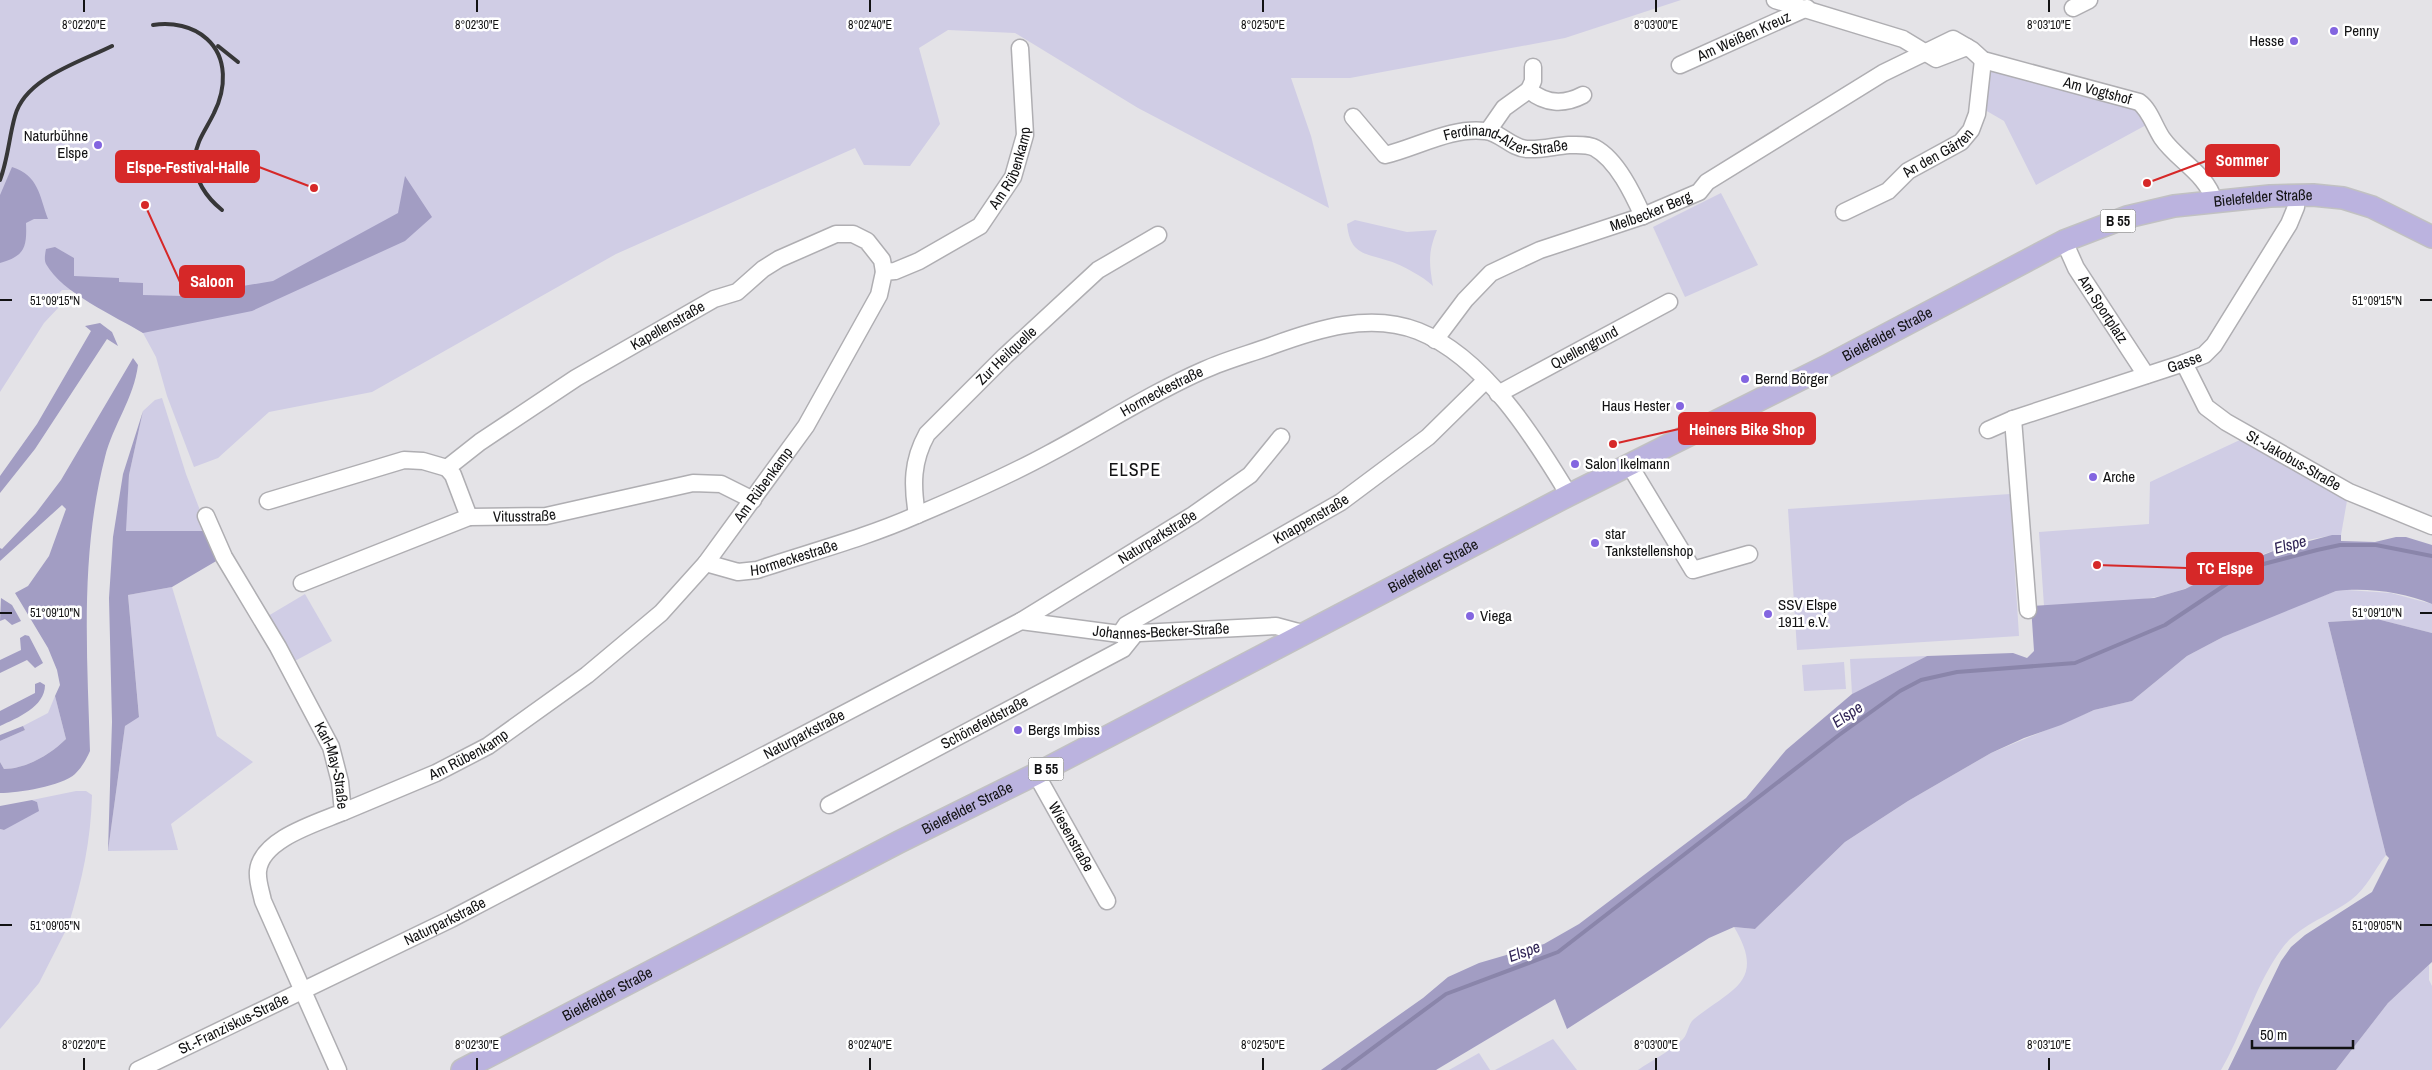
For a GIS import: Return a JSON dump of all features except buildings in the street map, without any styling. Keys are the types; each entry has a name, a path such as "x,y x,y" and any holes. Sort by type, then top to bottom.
{"main road":[{"name":"Bielefelder Straße","path":"462,1070 899,842 1036,774 1302,633 1399,585 1569,495 1827,366 2064,241 2127,217 2174,206 2214,201 2296,196 2343,198 2372,208 2432,237"}],"street":[{"path":"1775,0 1807,8 1902,39 1925,52"},
{"path":"2073,8 2090,0"},
{"name":"Am Weißen Kreuz","path":"1680,65 1807,8"},
{"name":"Am Vogtshof","path":"1925,52 1953,39 1983,60 2139,102 2145,106 2164,140 2208,186 2214,201"},
{"name":"Am Rübenkamp","path":"343,812 436,773 503,736 587,675 661,613 706,563 806,426 879,295 884,272 895,271 918,261 980,226 1013,177 1025,135 1020,48"},
{"name":"Melbecker Berg","path":"1435,340 1465,300 1491,273 1540,250 1643,216 1699,192 1707,182 1850,92 1925,52"},
{"name":"An den Gärten","path":"1844,212 1888,191 1908,171 1961,142 1971,130 1977,114 1983,60"},
{"path":"1488,131 1504,108 1529,90 1533,82 1533,67"},
{"path":"1529,90 1539,99 1550,102 1576,99 1583,94"},
{"name":"Ferdinand-Alzer-Straße","path":"1353,117 1385,155 1429,140 1461,132 1488,131 1511,145 1526,149 1587,145 1595,148 1627,181 1643,216"},
{"name":"Gasse","path":"1988,430 2013,419 2204,355 2214,345 2289,224 2296,208 2296,196"},
{"name":"Kapellenstraße","path":"447,468 480,442 576,378 714,299 737,292 763,269 779,259 836,234 853,234 867,240 882,260 884,272"},
{"name":"Zur Heilquelle","path":"917,515 913,490 913,472 918,449 927,434 1005,356 1098,270 1158,235"},
{"name":"Am Sportplatz","path":"2064,241 2092,294 2146,375"},
{"name":"Quellengrund","path":"1498,394 1669,302"},
{"name":"Hormeckestraße","path":"706,563 738,572 756,570 835,546 917,515 1048,455 1204,370 1295,337 1337,326 1371,323 1396,324 1418,331 1461,358 1486,380 1498,394 1537,445 1569,495"},
{"name":"St.-Jakobus-Straße","path":"2184,363 2206,407 2226,422 2349,492 2432,526"},
{"name":"Knappenstraße","path":"1127,634 1126,626 1341,502 1428,437 1486,380"},
{"path":"2013,419 2028,610"},
{"name":"Naturparkstraße","path":"303,992 452,919 1021,620 1193,514 1242,480 1250,474 1281,437"},
{"path":"268,501 404,460 423,461 447,468 453,475 470,517"},
{"path":"1630,466 1693,570 1749,554"},
{"name":"Vitusstraße","path":"302,583 470,517 546,516 693,483 721,484 752,500"},
{"name":"Karl-May-Straße","path":"206,516 224,557 278,647 328,741 336,764 343,812 275,843 265,852 257,873 263,901 338,1070"},
{"name":"Johannes-Becker-Straße","path":"1021,620 1127,634 1276,626 1302,633"},
{"name":"Schönefeldstraße","path":"829,805 1122,649 1127,634"},
{"name":"Wiesenstraße","path":"1036,774 1107,901"},
{"name":"St.-Franziskus-Straße","path":"138,1070 303,992"}],"shaded area":[{"path":"0,0 1681,0 1565,38 1350,78 1291,78 1311,136 1329,208 1138,108 1015,33 948,30 919,48 940,124 910,166 864,165 855,148 616,254 372,392 269,412 218,458 194,467 167,396 156,357 143,333 72,290 62,290 53,299 60,306 44,323 0,392"},
{"path":"1989,70 2141,111 2148,124 2036,185 2004,121 1985,110"},
{"path":"12,167 21,171 33,181 40,194 48,219 34,219 26,223 26,238 23,249 15,257 0,263 0,195"},
{"path":"405,176 432,217 405,241 252,311 143,333 76,294 54,275 45,262 46,249 55,247 74,258 74,276 119,278 119,282 143,283 143,295 183,296 273,281 398,213"},
{"path":"1721,193 1758,265 1685,297 1653,227"},
{"path":"1355,220 1407,232 1437,230 1430,258 1433,286 1406,268 1366,254 1355,247 1351,242 1347,224"},
{"path":"100,323 112,332 118,346 107,339 35,449 0,493 0,476 37,424 91,331 85,326"},
{"path":"133,358 138,365 136,377 105,457 97,493 92,530 87,603 90,751 80,769 69,778 39,788 0,793 0,762 4,769 21,766 38,760 66,739 55,696 60,685 57,670 48,648 15,593 28,586 49,556 66,509 62,505 0,561 0,548 2,549 36,513 61,480"},
{"path":"162,398 186,474 208,531 125,532 129,475 143,411 155,400"},
{"path":"143,411 129,475 126,531 208,531 218,560 172,587 128,595 139,717 125,726 108,851 112,722 109,598 113,537 123,474"},
{"path":"2242,439 2348,495 2341,535 2312,539 2280,548 2235,565 2189,587 2168,594 2133,601 2044,606 2039,532 2149,524 2150,482"},
{"path":"2010,494 2019,636 1797,650 1788,509"},
{"path":"2332,535 2341,535 2341,541 2375,542 2396,537 2406,537 2432,545 2432,604 2409,596 2372,590 2336,591 2223,637 2187,656 2132,701 2094,710 2061,725 2024,738 1991,753 1908,801 1845,842 1755,929 1734,927 1709,938 1567,1029 1555,999 1436,1070 1321,1070 1423,998 1448,977 1479,963 1544,944 1579,924 1746,798 1786,750 1852,694 1927,656 2013,653 2027,658 2034,651 2031,606 2154,598 2185,589 2222,571 2276,550"},
{"path":"172,587 217,736 253,762 171,824 178,850 108,851 125,726 139,716 128,595"},
{"path":"2336,591 2391,593 2432,604 2432,633 2377,619 2328,622 2386,855 2357,895 2315,921 2290,939 2283,947 2265,976 2221,1070 1638,1070 1685,1037 1694,1019 1732,991 1740,982 1746,972 1747,960 1734,927 1755,929 1845,842 1908,801 1991,753 2094,710 2132,701 2187,656 2223,637 2291,608"},
{"path":"305,594 332,641 293,662 268,616"},
{"path":"1,598 12,605 21,621 12,625 5,619 0,621"},
{"path":"2377,619 2432,633 2432,962 2388,1003 2336,1070 2228,1070 2281,961 2291,947 2305,935 2372,892 2389,858 2386,855 2328,622"},
{"path":"25,635 29,636 43,663 35,668 27,660 0,673 0,660 21,650 20,638"},
{"path":"1927,656 1852,694 1850,659"},
{"path":"1844,662 1846,689 1804,691 1802,665"},
{"path":"40,682 45,685 44,693 35,706 0,726 0,711 35,693 35,684"},
{"path":"55,696 66,739 38,760 4,769 0,762 0,741 25,730 23,726 48,713"},
{"path":"23,726 25,730 0,741 0,735"},
{"path":"76,791 86,791 92,795 90,828 85,860 69,923 63,923 62,927 65,932 39,983 0,1029 0,829 4,830 37,802 32,800"},
{"path":"32,800 37,802 39,811 4,830 0,829 0,806"},
{"path":"2429,965 2429,980 2432,986 2432,1070 2336,1070 2388,1003"},
{"path":"1553,1039 1577,1070 1495,1070"},
{"path":"1479,1053 1490,1070 1449,1070"}],"waterway":[{"name":"Elspe","path":"1343,1070 1446,994 1558,952 1839,735 1900,691 1921,680 1957,672 2075,663 2165,625 2252,567 2317,550 2340,545 2376,545 2432,556"}],"railway":[{"path":"153,25 167,24 189,28 207,39 219,55 223,74 221,94 214,113 197,146 195,166 199,181 206,194 222,210"},
{"path":"0,180 15,116 21,103 30,91 55,73 112,46"},
{"path":"218,46 238,62"}],"place":[{"name":"Penny","path":"2334,31"},
{"name":"Hesse","path":"2294,41"},
{"name":"Naturbühne Elspe","path":"98,145"},
{"name":"Sommer","path":"2147,183"},
{"name":"Elspe-Festival-Halle","path":"314,188"},
{"name":"Saloon","path":"145,205"},
{"name":"Bernd Börger","path":"1745,379"},
{"name":"Haus Hester","path":"1680,406"},
{"name":"Heiners Bike Shop","path":"1613,444"},
{"name":"Salon Ikelmann","path":"1575,464"},
{"name":"Arche","path":"2093,477"},
{"name":"star Tankstellenshop","path":"1595,543"},
{"name":"TC Elspe","path":"2097,565"},
{"name":"SSV Elspe 1911 e.V.","path":"1768,614"},
{"name":"Viega","path":"1470,616"},
{"name":"Bergs Imbiss","path":"1018,730"}],"district":[{"name":"ELSPE","path":"1135,470"}]}
